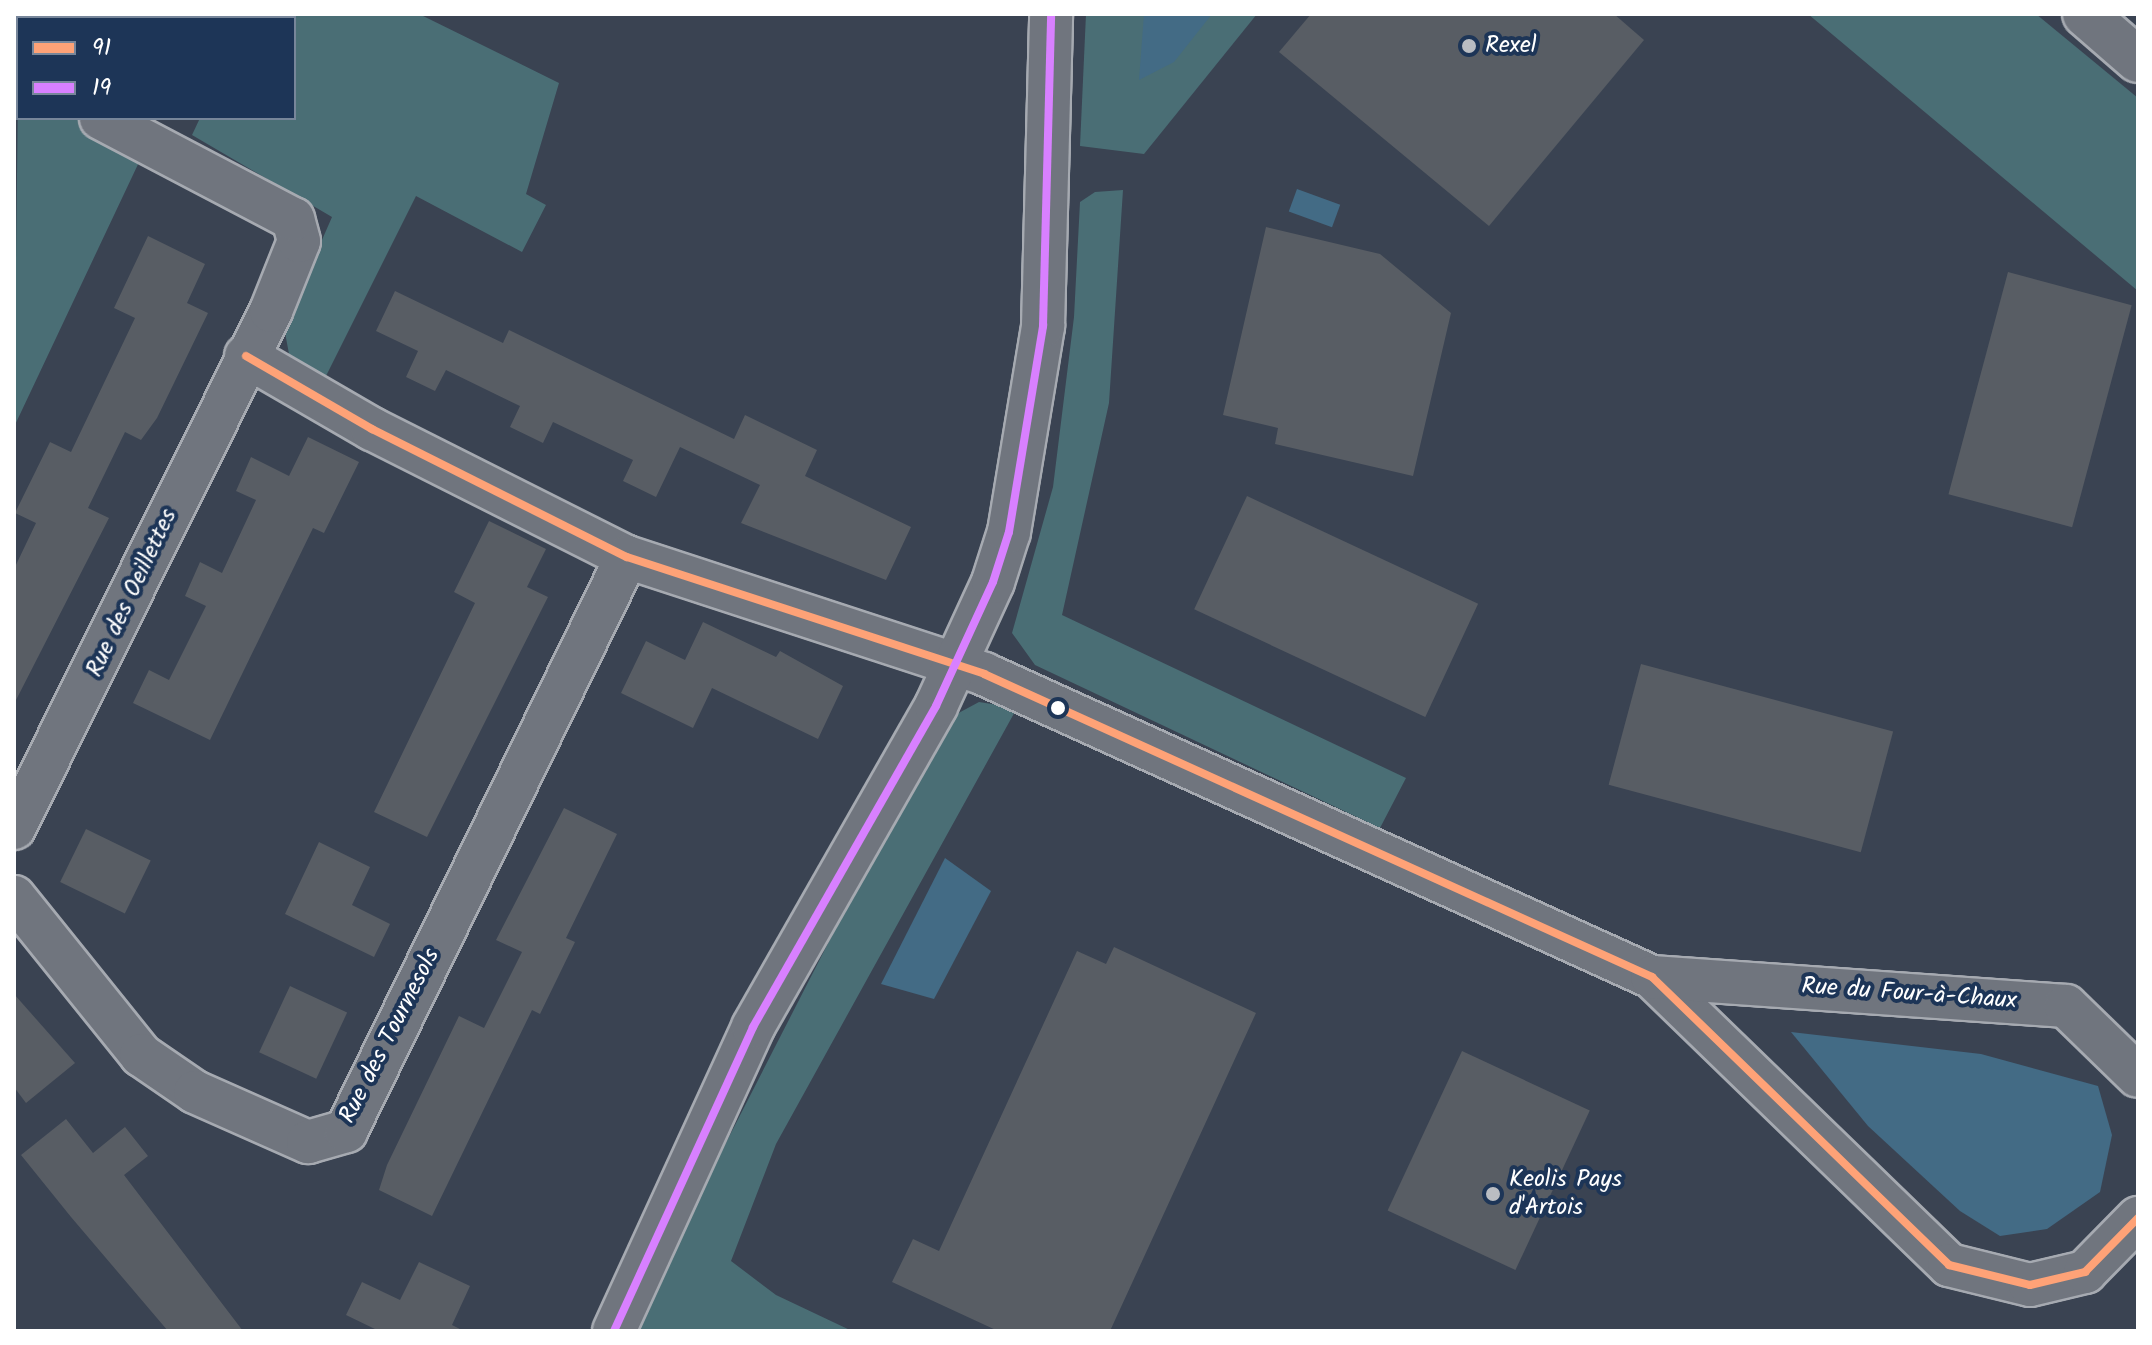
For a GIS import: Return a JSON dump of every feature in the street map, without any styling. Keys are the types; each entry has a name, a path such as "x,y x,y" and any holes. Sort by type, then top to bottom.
{"main road":[{"path":"2085,14 2138,60"}],"street":[{"path":"614,1331 753,1027 955,667 1005,545 1027,442 1043,326 1051,14"},
{"name":"Rue des Oeillettes","path":"14,828 246,356 299,241 293,219 105,120"},
{"name":"Rue du Four-à-Chaux","path":"246,356 372,429 627,557 984,674 1652,977 1949,1265 2030,1285 2085,1272 2138,1218"},
{"name":"Rue des Tournesols","path":"14,897 141,1055 195,1092 308,1142 346,1131 627,557"},
{"name":"Rue du Four-à-Chaux","path":"1652,977 2066,1006 2138,1076"}],"green space":[{"path":"252,14 419,14 559,83 526,194 546,205 522,252 416,196 326,376 289,354 284,327 332,217 192,135 199,120 296,120 296,16"},
{"path":"1086,14 1257,14 1144,154 1080,146"},
{"path":"1808,14 2036,14 2138,98 2138,291"},
{"path":"18,120 105,120 149,141 14,427"},
{"path":"1123,190 1109,403 1062,615 1406,778 1380,828 1035,665 1012,633 1053,487 1074,317 1080,202 1095,192"},
{"path":"979,702 1017,708 776,1144 731,1261 776,1295 852,1331 636,1331 669,1254 863,875 953,716"}],"water":[{"path":"1144,14 1212,14 1174,62 1139,80"},
{"path":"1297,189 1340,205 1332,227 1289,212"},
{"path":"945,858 991,891 934,999 881,984"},
{"path":"1791,1032 1981,1054 2098,1086 2112,1135 2100,1192 2047,1229 2000,1236 1960,1211 1868,1126"}],"building":[{"path":"1311,14 1614,14 1644,40 1489,226 1279,52"},
{"path":"1266,227 1380,254 1451,313 1413,476 1275,444 1278,428 1223,415"},
{"path":"148,236 205,264 187,303 208,313 157,418 141,440 125,432 88,508 109,518 14,704 14,569 36,523 15,513 50,442 71,452 135,318 114,308"},
{"path":"2008,272 2132,305 2072,527 1948,494"},
{"path":"395,291 503,343 509,330 734,439 745,415 817,450 805,476 911,527 886,580 741,523 760,485 680,447 656,497 623,481 633,460 553,422 543,443 510,427 520,406 446,370 435,391 406,377 418,351 376,331"},
{"path":"308,437 359,462 324,533 313,528 210,740 133,703 149,670 169,680 206,606 185,596 200,562 222,573 256,500 236,491 251,457 289,476"},
{"path":"1247,496 1478,604 1425,717 1194,609"},
{"path":"489,521 546,549 527,587 548,597 427,837 374,812 475,603 454,592"},
{"path":"703,622 776,657 780,651 843,686 818,739 712,688 693,728 621,693 646,641 685,660"},
{"path":"1641,664 1893,732 1861,852 1609,785"},
{"path":"564,808 617,834 566,938 575,942 540,1014 532,1010 432,1216 379,1190 387,1165 459,1016 484,1028 522,952 496,940"},
{"path":"86,829 151,861 125,914 60,882"},
{"path":"319,842 370,867 352,905 390,924 374,957 285,914"},
{"path":"1114,947 1256,1013 1110,1331 998,1331 892,1282 913,1239 939,1251 1077,951 1106,964"},
{"path":"290,986 347,1013 316,1079 259,1052"},
{"path":"14,994 75,1063 26,1103 14,1087"},
{"name":"Keolis Pays d'Artois","path":"1462,1051 1590,1111 1515,1270 1388,1211"},
{"path":"66,1119 93,1153 125,1127 148,1156 124,1175 243,1331 168,1331 71,1217 21,1155"},
{"path":"419,1262 470,1286 452,1325 464,1331 379,1331 346,1315 362,1282 400,1300"}],"transit line":[{"name":"19","path":"614,1331 753,1027 936,706 993,582 1009,532 1043,326 1051,14"},
{"name":"91","path":"246,356 372,429 627,557 984,674 1652,977 1949,1265 2030,1285 2085,1272 2138,1218"}],"place":[{"name":"Rexel","path":"1469,46"},
{"name":"Keolis Pays d'Artois","path":"1493,1194"}]}
